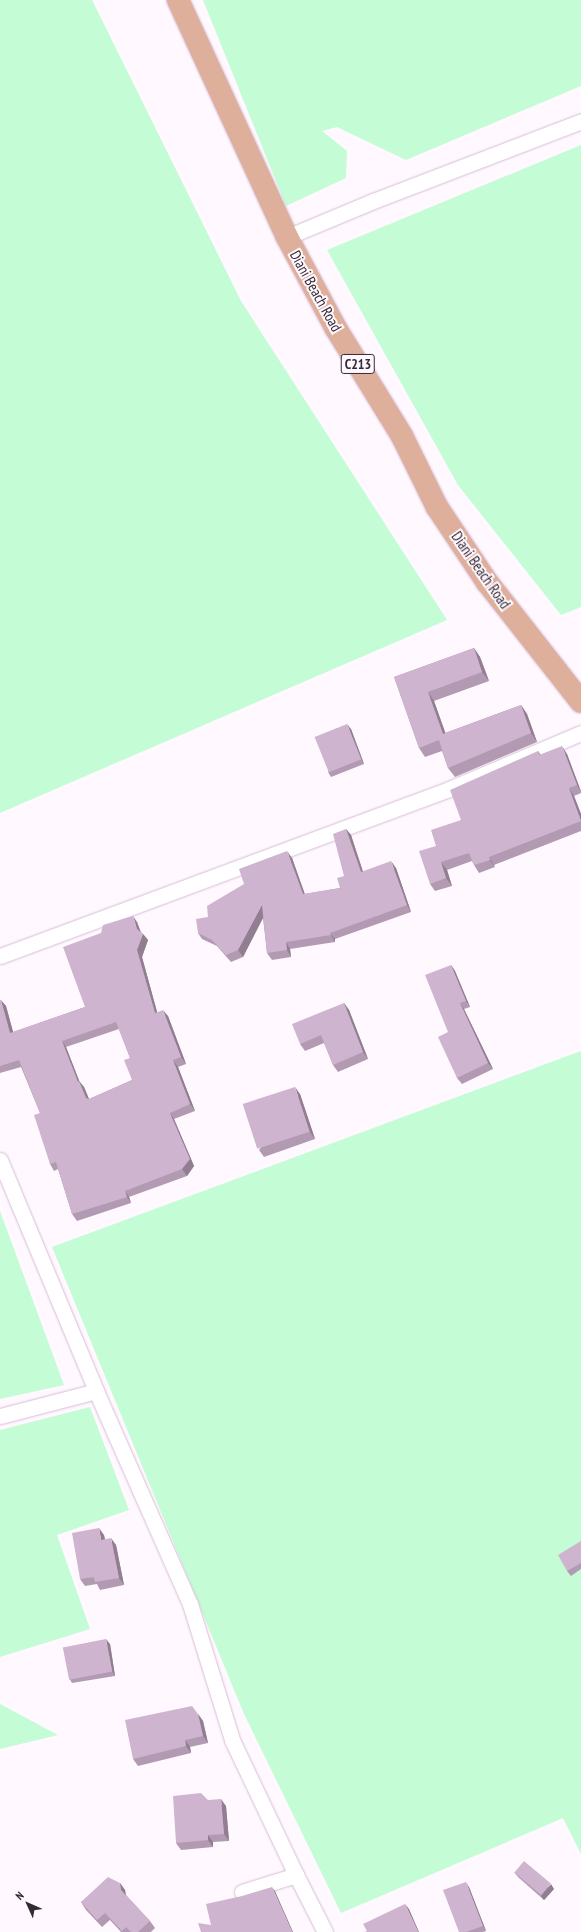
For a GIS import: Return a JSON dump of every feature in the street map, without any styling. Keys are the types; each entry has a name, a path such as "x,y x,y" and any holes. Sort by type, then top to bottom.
{"main road":[{"name":"Diani Beach Road","path":"178,0 287,238 336,327 402,436 437,507 487,582 581,702"}],"street":[{"path":"287,238 373,201 581,121"},
{"path":"0,956 449,789 581,733"},
{"path":"0,1160 96,1391 190,1604 232,1740 296,1875 325,1932"},
{"path":"0,1416 96,1391"},
{"path":"242,1892 296,1875"}],"green space":[{"path":"0,0 92,0 241,301 447,620 0,813"},
{"path":"203,0 581,0 581,86 406,160 337,127 322,131 347,151 346,178 286,206"},
{"path":"581,145 581,607 561,615 458,485 327,250"},
{"path":"581,1051 581,1854 563,1818 341,1913 244,1714 52,1247"},
{"path":"0,1211 64,1385 0,1399"},
{"path":"90,1407 129,1510 57,1535 90,1629 0,1657 0,1430"},
{"path":"0,1704 58,1735 0,1749"}],"building":[{"path":"474,648 482,672 428,692 443,734 521,705 531,733 448,768 439,740 419,748 394,677"},
{"path":"347,724 361,759 329,772 315,737"},
{"path":"562,746 577,785 569,788 581,821 489,857 490,860 474,865 469,853 441,862 446,878 430,884 419,851 436,846 431,830 461,820 450,790 538,751 539,755"},
{"path":"346,829 361,872 391,861 407,905 330,933 331,935 286,942 287,950 267,953 262,905 238,950 226,955 212,940 198,933 196,919 208,917 207,906 244,884 239,869 287,851 303,894 340,888 337,878 344,876 333,834"},
{"path":"133,916 137,929 143,934 137,950 155,1013 163,1010 181,1057 173,1060 190,1104 170,1113 190,1159 182,1169 125,1191 127,1197 72,1214 56,1162 50,1164 34,1115 40,1113 19,1060 0,1066 0,1000 10,1033 85,1007 63,947 101,933 103,925","holes":["116,1022 130,1058 124,1060 132,1080 89,1099 86,1098 79,1081 78,1082 62,1041"]},
{"path":"451,965 466,1001 460,1003 488,1063 457,1078 438,1037 448,1032 425,975"},
{"path":"344,1003 363,1052 333,1065 321,1035 300,1044 292,1024"},
{"path":"295,1087 310,1132 257,1149 243,1104"},
{"path":"99,1528 101,1540 111,1538 119,1578 95,1582 94,1577 80,1579 72,1533"},
{"path":"581,1541 581,1563 567,1571 558,1555"},
{"path":"106,1639 112,1671 69,1680 63,1647"},
{"path":"192,1706 198,1714 203,1736 185,1740 186,1746 133,1759 125,1720"},
{"path":"201,1793 208,1800 221,1799 224,1834 208,1835 208,1840 176,1843 173,1796"},
{"path":"524,1861 551,1883 541,1895 514,1872"},
{"path":"108,1877 120,1883 121,1890 150,1921 138,1932 131,1932 126,1927 122,1931 105,1913 97,1920 81,1902"},
{"path":"466,1882 483,1926 466,1932 459,1932 443,1890"},
{"path":"272,1887 292,1932 201,1932 198,1923 211,1925 206,1904 242,1896"},
{"path":"405,1904 418,1932 364,1932 367,1931 363,1924"}]}
